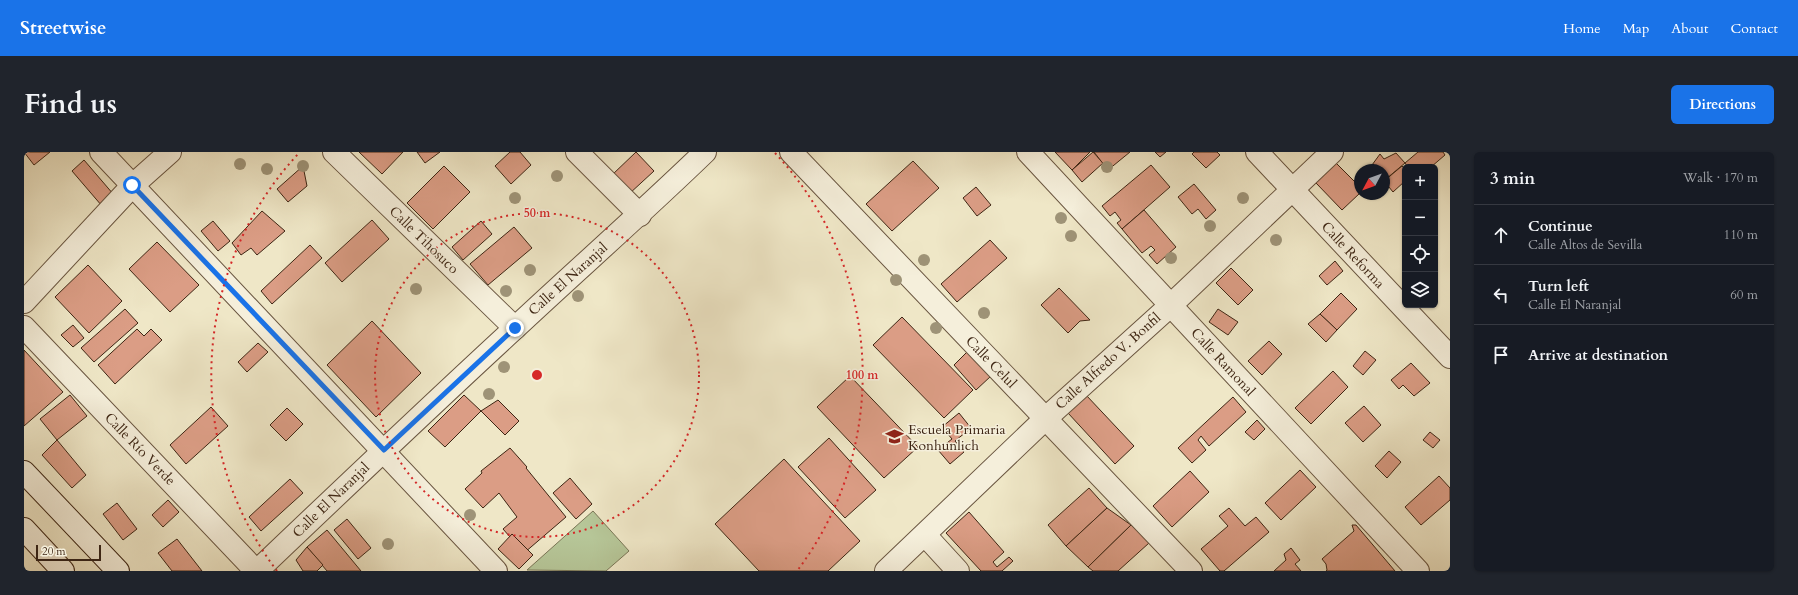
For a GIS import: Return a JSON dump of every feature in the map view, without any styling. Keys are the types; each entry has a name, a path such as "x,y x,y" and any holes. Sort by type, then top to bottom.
{"street":[{"path":"101,152 384,450 496,571"},
{"path":"24,302 132,185 170,152"},
{"name":"Calle Tihosuco","path":"334,152 515,328"},
{"path":"577,152 640,215"},
{"name":"Calle El Naranjal","path":"257,571 384,450 515,328 640,215 705,152"},
{"name":"Calle Celul","path":"791,152 1191,571"},
{"name":"Calle Ramonal","path":"1028,152 1418,571"},
{"name":"Calle Reforma","path":"1257,152 1450,357"},
{"name":"Calle Alfredo V. Bonfil","path":"886,571 1045,418 1170,306 1332,152"},
{"name":"Calle Río Verde","path":"24,326 257,571"},
{"path":"24,472 118,571"},
{"path":"24,529 63,571"},
{"path":"925,535 958,571"}],"green space":[{"path":"593,511 629,551 606,571 527,570"}],"building":[{"path":"24,152 50,152 34,165"},
{"path":"359,152 403,152 382,174"},
{"path":"417,152 440,152 425,163"},
{"path":"510,152 520,152 531,165 511,184 495,166"},
{"path":"636,152 654,171 629,194 612,175"},
{"path":"1055,152 1090,152 1072,170"},
{"path":"1093,152 1103,163 1082,182 1072,170"},
{"path":"1094,152 1130,152 1108,170"},
{"path":"1155,152 1166,152 1160,157"},
{"path":"1194,152 1217,152 1220,155 1206,168 1192,154"},
{"path":"1418,152 1443,152 1445,155 1434,164 1405,163"},
{"path":"1396,153 1405,163 1390,176 1390,164 1373,164 1380,154 1384,159"},
{"path":"84,160 114,195 102,206 72,171"},
{"path":"913,161 939,188 892,231 866,204"},
{"path":"1336,163 1354,181 1354,199 1342,210 1316,183"},
{"path":"1151,165 1170,187 1122,229 1117,223 1121,220 1115,212 1110,216 1102,206"},
{"path":"303,166 307,186 288,202 277,189"},
{"path":"444,166 470,192 433,229 407,203"},
{"path":"1402,166 1402,184 1393,192 1390,188 1390,176"},
{"path":"1194,184 1216,210 1206,219 1198,209 1192,214 1178,197"},
{"path":"976,187 991,205 977,216 963,198"},
{"path":"1144,210 1176,247 1157,264 1149,255 1155,250 1151,246 1142,253 1122,229"},
{"path":"262,211 285,231 257,255 251,248 241,255 232,243"},
{"path":"372,220 389,239 342,282 325,263"},
{"path":"213,221 230,241 218,251 201,231"},
{"path":"481,221 492,234 463,260 452,247"},
{"path":"514,227 532,248 488,285 470,264"},
{"path":"990,240 1007,258 957,302 941,284"},
{"path":"157,242 199,285 170,312 129,269"},
{"path":"310,245 322,258 272,304 261,291"},
{"path":"1335,261 1343,271 1327,285 1319,276"},
{"path":"88,265 122,301 89,333 55,297"},
{"path":"1231,268 1253,290 1238,305 1216,283"},
{"path":"1059,288 1090,320 1080,321 1068,333 1041,305"},
{"path":"1341,293 1357,309 1337,330 1320,314"},
{"path":"125,309 138,323 94,362 81,348"},
{"path":"1218,309 1238,322 1228,335 1209,322"},
{"path":"1320,314 1337,330 1326,342 1308,324"},
{"path":"902,317 973,390 944,418 873,345"},
{"path":"372,321 421,373 376,417 327,365"},
{"path":"73,325 84,338 73,347 61,335"},
{"path":"137,329 144,336 151,329 162,340 115,384 98,365"},
{"path":"1269,341 1282,354 1262,375 1248,361"},
{"path":"258,343 268,352 247,372 238,362"},
{"path":"24,350 63,392 24,426"},
{"path":"968,351 991,376 976,390 954,365"},
{"path":"1365,351 1376,360 1363,375 1353,366"},
{"path":"1411,363 1430,383 1414,396 1403,385 1399,389 1391,380"},
{"path":"1333,371 1348,387 1311,424 1295,408"},
{"path":"850,376 918,447 884,478 817,407"},
{"path":"70,395 87,416 57,440 40,419"},
{"path":"464,395 481,411 445,447 428,431"},
{"path":"1086,395 1134,446 1115,464 1068,413"},
{"path":"1233,397 1246,412 1209,446 1201,436 1198,440 1206,450 1192,463 1178,448"},
{"path":"498,400 519,421 505,435 481,411"},
{"path":"1364,406 1381,425 1363,442 1345,423"},
{"path":"211,407 228,426 186,464 170,445"},
{"path":"287,408 303,424 286,441 270,425"},
{"path":"959,413 971,428 955,441 964,452 950,464 938,450 952,439 942,427"},
{"path":"1257,420 1265,429 1254,440 1245,432"},
{"path":"1430,432 1440,440 1433,448 1423,440"},
{"path":"829,438 876,490 845,518 798,467"},
{"path":"57,440 86,475 72,488 42,455"},
{"path":"510,448 527,467 526,468 566,517 524,553 503,529 517,517 499,493 483,508 465,489 482,473 481,471"},
{"path":"1389,451 1401,462 1387,478 1375,466"},
{"path":"784,459 860,541 828,571 759,571 715,524"},
{"path":"1300,470 1316,487 1281,520 1265,503"},
{"path":"1190,471 1209,492 1172,527 1153,506"},
{"path":"1439,476 1450,488 1450,500 1421,525 1405,507"},
{"path":"570,478 592,504 576,519 553,493"},
{"path":"290,479 303,493 261,531 249,517"},
{"path":"1089,488 1107,508 1066,546 1048,525"},
{"path":"168,500 179,512 163,527 152,515"},
{"path":"117,503 137,529 123,540 103,514"},
{"path":"1107,508 1131,525 1088,567 1066,546"},
{"path":"1229,508 1245,526 1256,517 1269,532 1224,571 1220,571 1201,549 1228,526 1219,516"},
{"path":"969,512 1004,552 993,562 997,567 1009,557 1013,561 1002,571 981,571 946,533"},
{"path":"347,519 371,548 358,559 334,530"},
{"path":"1131,525 1149,543 1118,571 1093,571 1088,567"},
{"path":"1352,525 1356,525 1395,571 1326,571 1326,564 1322,559 1354,531"},
{"path":"327,530 361,571 327,571 307,547"},
{"path":"512,534 533,555 519,569 498,549"},
{"path":"177,539 202,571 172,571 158,553"},
{"path":"307,547 323,565 317,571 303,571 296,560"},
{"path":"1291,548 1300,560 1295,564 1301,571 1274,571 1286,560 1284,554"}],"place":[{"name":"Escuela Primaria Konhunlich","path":"895,437"}],"route":[{"path":"132,185 384,450 515,328"}]}
